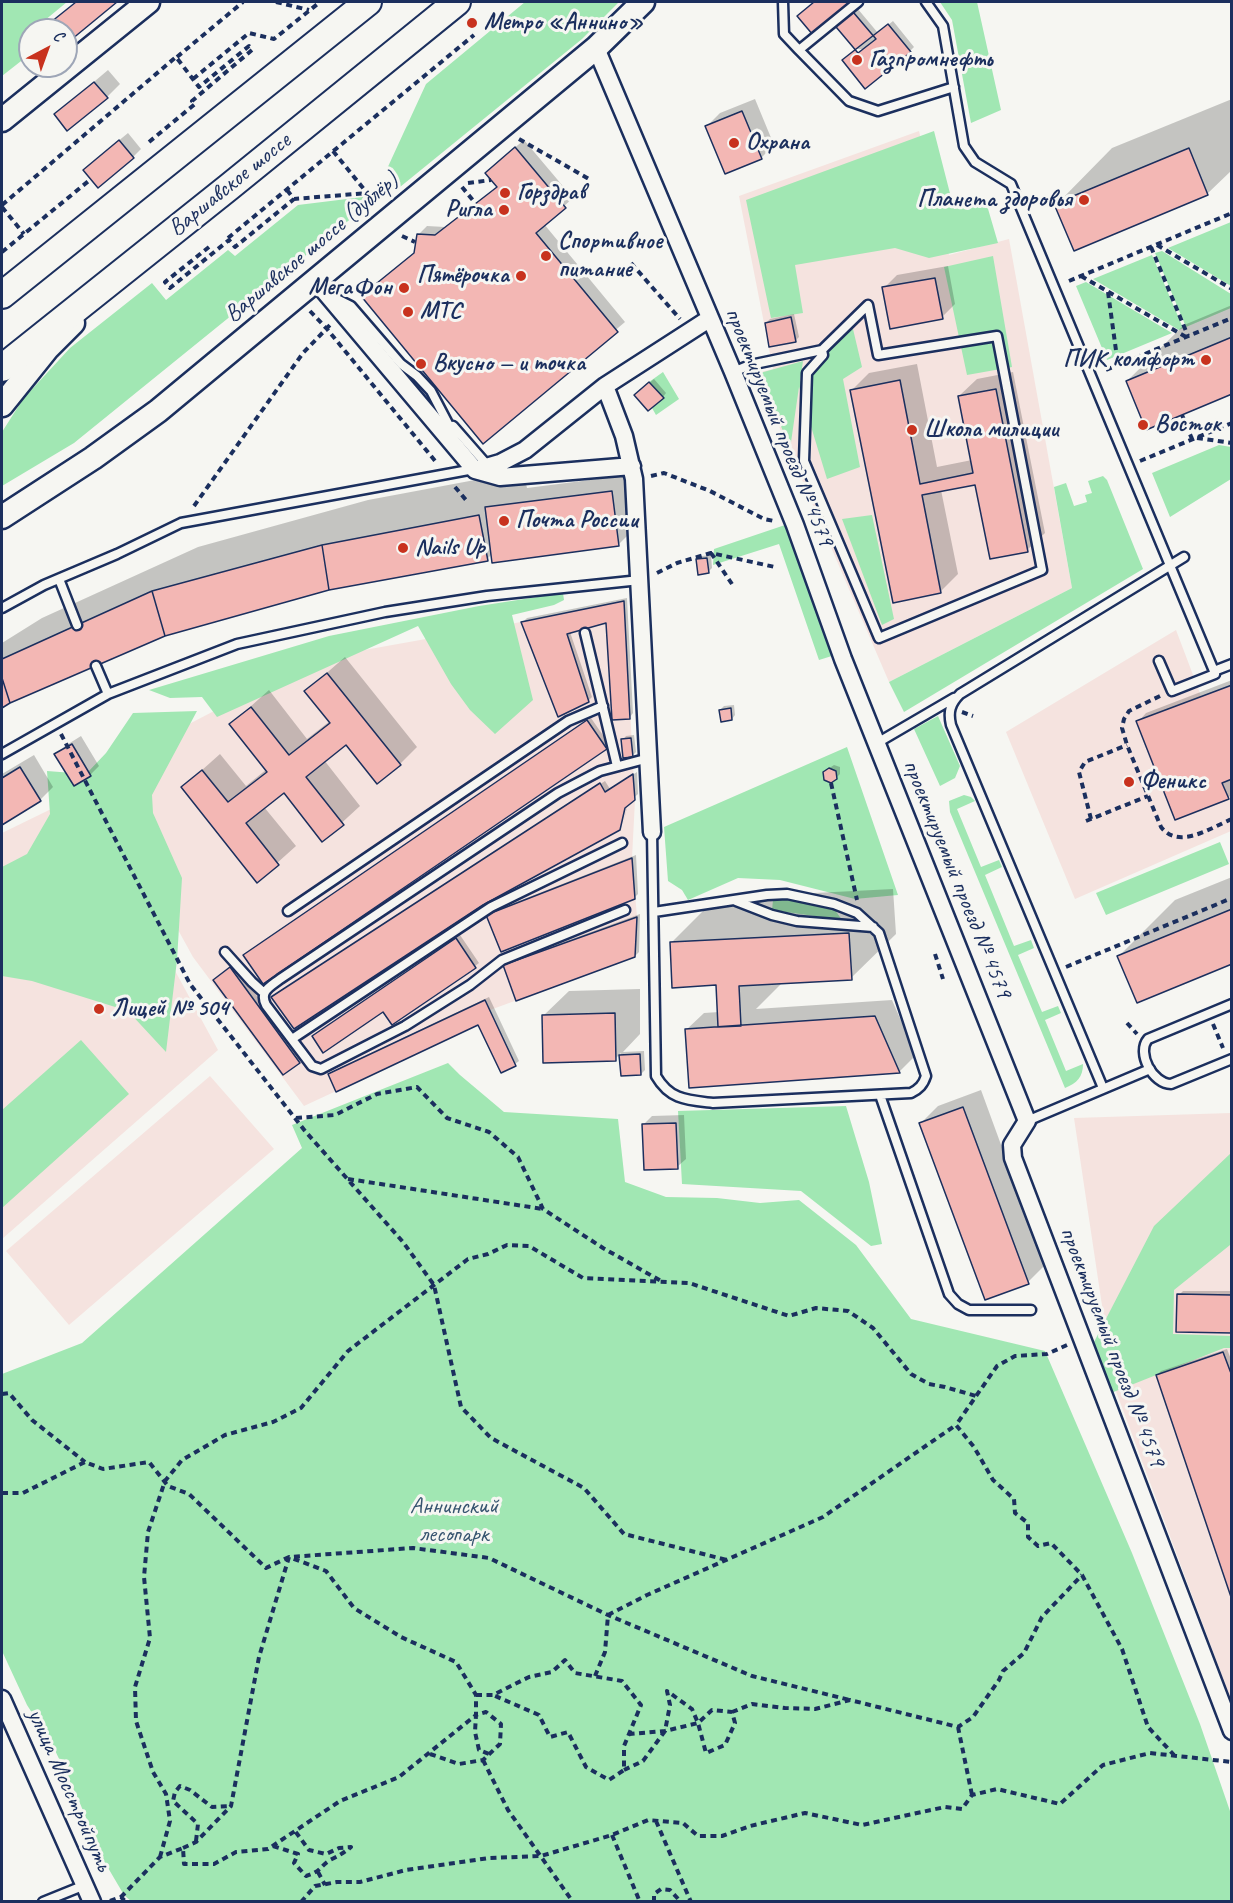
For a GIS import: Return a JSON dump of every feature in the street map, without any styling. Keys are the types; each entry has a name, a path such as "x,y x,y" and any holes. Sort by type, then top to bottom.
{"main road":[{"path":"2,120 148,2"},
{"path":"2,296 368,2"},
{"name":"Варшавское шоссе","path":"2,368 230,187 457,2"},
{"name":"Варшавское шоссе (дублёр)","path":"2,517 93,458 322,287 388,219 596,48 643,2"},
{"path":"2,405 47,349 132,264"}],"street":[{"name":"проектируемый проезд № 4579","path":"596,48 795,525 843,659 1027,1121 1012,1145 1013,1158 1232,1731"},
{"path":"322,287 488,471 633,472"},
{"path":"488,471 525,450 605,386 710,320"},
{"path":"605,386 624,436 633,472 652,831"},
{"name":"улица Мосстройпуть","path":"2,1699 92,1902"}],"lane":[{"path":"783,2 784,34 849,101 878,111 954,87"},
{"path":"799,50 858,2"},
{"path":"926,2 943,26 966,152 975,162 1011,184 1215,674 1172,692 1159,661"},
{"path":"322,287 351,306 401,364 431,391 444,417 488,471"},
{"path":"733,372 750,365 822,350 868,305 878,355 997,336 1042,570 879,638 804,461 807,373 823,355 822,350"},
{"path":"444,417 488,471"},
{"path":"2,608 59,579 181,524 446,475 488,471"},
{"path":"877,743 1184,557"},
{"path":"59,579 77,625"},
{"path":"2,754 108,694 237,644 385,612 487,596 640,580"},
{"path":"585,633 616,766"},
{"path":"1214,671 1232,664"},
{"path":"96,666 108,694"},
{"path":"960,694 950,707 951,725 1103,1088"},
{"path":"288,911 568,721 603,706"},
{"path":"625,910 502,960 470,985 405,1026 321,1069 312,1066 262,998 264,992 558,793 600,771 649,758"},
{"path":"652,831 656,1076 670,1093 691,1101 713,1103 911,1093 919,1089 926,1076 885,949 879,933 861,916 834,904 787,894 654,912"},
{"path":"292,1039 491,907 622,843"},
{"path":"734,901 772,915 797,921 873,927"},
{"path":"225,952 264,992"},
{"path":"1232,1004 1148,1039 1143,1051 1157,1080 1166,1084 1232,1059"},
{"path":"1027,1121 1150,1069"},
{"path":"880,1095 949,1293 958,1304 969,1310 1031,1310"},
{"path":"43,1902 85,1885"}],"path":[{"path":"24,234 2,206 243,2"},
{"path":"276,2 309,10"},
{"path":"193,79 249,33 274,39 320,2"},
{"path":"228,238 474,36"},
{"path":"149,142 195,104 192,101 252,50 249,46 199,87 176,57"},
{"path":"514,136 589,179"},
{"path":"333,151 401,235 415,242"},
{"path":"2,252 91,179"},
{"path":"476,204 460,184 491,180"},
{"path":"287,190 294,199"},
{"path":"209,247 165,282 170,288 230,240 235,247 294,199 367,193"},
{"path":"1069,280 1232,213"},
{"path":"1153,245 1232,289"},
{"path":"1153,245 1187,337"},
{"path":"631,263 682,320 710,320"},
{"path":"1081,276 1187,337"},
{"path":"1108,292 1118,365"},
{"path":"309,311 327,329 466,500"},
{"path":"181,524 303,353 343,312"},
{"path":"1106,370 1232,318"},
{"path":"1182,415 1193,439"},
{"path":"1128,466 1232,423"},
{"path":"1193,439 1232,443"},
{"path":"633,472 664,473 710,491 764,519 795,525"},
{"path":"640,580 677,563 711,553 776,567"},
{"path":"711,553 732,584"},
{"path":"1172,692 1135,707 1126,714 1122,728 1161,827 1174,837 1189,837 1232,819"},
{"path":"55,723 190,984 295,1118 403,1242 434,1285 461,1407 491,1438 584,1488 624,1534 727,1560"},
{"path":"1127,745 1085,762 1081,767 1079,772 1089,820 1148,795"},
{"path":"831,783 861,916"},
{"path":"1055,972 1232,898"},
{"path":"935,954 944,979"},
{"path":"295,1118 335,1115 377,1094 417,1087 447,1118 489,1132 518,1157 543,1209"},
{"path":"348,1179 543,1209 603,1248 664,1283"},
{"path":"160,1857 170,1821 166,1794 153,1772 136,1721 135,1687 150,1638 144,1577 148,1532 165,1482 182,1460 225,1435 273,1422 301,1408 348,1351 468,1259 488,1254 507,1245 529,1246 583,1278 689,1283 789,1316 816,1308 849,1311 873,1328 911,1374 929,1384 976,1396"},
{"path":"608,1615 647,1595 823,1516 956,1425 997,1366 1015,1356 1047,1354 1068,1345"},
{"path":"2,1394 9,1394 32,1420 85,1462 103,1469 149,1461 168,1486 189,1494 266,1568 289,1557 414,1548 489,1558 608,1615 752,1676 958,1727 972,1717 1003,1671 1024,1653 1042,1617 1082,1575"},
{"path":"956,1425 974,1447 993,1480 1014,1499 1015,1513 1028,1523 1029,1537 1038,1546 1051,1543 1082,1575 1122,1649 1148,1727 1175,1756"},
{"path":"2,1493 23,1493 85,1462"},
{"path":"289,1557 326,1571 354,1608 401,1637 456,1662 476,1695 475,1732 479,1750 489,1754"},
{"path":"109,1902 121,1897 160,1857 196,1842 231,1806 259,1657 289,1557"},
{"path":"595,1676 605,1652 608,1615"},
{"path":"493,1695 529,1677 552,1672 565,1660 575,1673 622,1681 641,1705 624,1746 624,1770"},
{"path":"476,1695 493,1695 539,1715 550,1737 568,1732 586,1767 609,1780 643,1761 665,1731 670,1706 667,1691 692,1709 706,1753 725,1745 735,1723 732,1712"},
{"path":"630,1734 665,1731 698,1723 712,1710 732,1712 752,1704 784,1708 815,1708 850,1700"},
{"path":"183,1848 184,1864 214,1864 236,1852 268,1849 340,1801 399,1777 476,1715 486,1712 501,1724 500,1744 483,1760 459,1764 429,1754"},
{"path":"958,1727 972,1795"},
{"path":"301,1902 315,1886 337,1882 360,1882 406,1870 489,1858 541,1856 612,1835 648,1820 683,1823 698,1836 722,1836 750,1826 805,1813 862,1825 945,1807 962,1809 972,1795 997,1789 1060,1804 1103,1766 1150,1753 1232,1762"},
{"path":"483,1760 508,1810 573,1902"},
{"path":"196,1842 198,1824 173,1801 175,1792 180,1786 190,1790 212,1807 231,1806"},
{"path":"656,1821 692,1902"},
{"path":"273,1845 298,1854 294,1863 306,1876 318,1872 327,1862 343,1855 351,1847 339,1848 326,1854 309,1850 295,1831"},
{"path":"612,1835 640,1902"},
{"path":"318,1872 325,1885"},
{"path":"654,1902 654,1894 661,1889 670,1890 680,1900 688,1894"},
{"path":"121,1897 126,1902"}],"shaded area":[{"name":"Школа милиции","path":"919,131 949,255 1009,239 1072,588 889,682 756,373 773,369 739,196"},
{"path":"624,601 635,800 632,858 637,917 635,957 490,1010 516,1066 501,1073 478,1025 304,1106 193,957 97,783 191,723 314,659"},
{"name":"Феникс","path":"1176,630 1201,696 1231,685 1231,831 1075,899 1006,732"},
{"name":"Лицей № 504","path":"86,792 173,967 218,1050 2,1239 2,833"},
{"path":"210,1076 274,1149 69,1325 6,1251"},
{"path":"1231,1113 1231,1700 1114,1386 1074,1118"}],"green space":[{"path":"2,2 67,2 48,18 18,18 18,63 2,76"},
{"path":"525,2 619,2 582,39 400,187 386,171 426,84"},
{"path":"940,2 977,2 1001,110 971,123 952,20"},
{"path":"934,131 954,209 986,202 998,243 929,258 895,248 795,265 803,313 771,318 746,200"},
{"path":"363,197 369,204 74,443 2,486 2,432 23,399 70,348 152,283 166,300 228,250 235,256 298,205"},
{"path":"1231,222 1231,286 1168,248"},
{"path":"1162,251 1231,294 1231,308 1186,327 1155,253"},
{"path":"1152,255 1183,328 1179,330 1093,279"},
{"path":"993,256 1012,367 967,375 944,267"},
{"path":"1086,282 1172,333 1107,360 1076,286"},
{"path":"853,329 862,367 843,379 860,467 827,479 799,387 790,449 760,373 803,361 800,382 810,361 827,340"},
{"path":"663,372 679,399 656,415 652,408 663,398 649,382"},
{"path":"1219,445 1231,447 1231,479 1170,517 1152,473"},
{"path":"1103,476 1107,480 1143,569 904,712 889,682 1072,588 1054,487 1066,483 1074,506 1087,502 1085,495 1092,493 1088,481"},
{"path":"872,515 894,619 882,625 842,519"},
{"path":"788,524 835,655 819,660 779,544 713,565 714,549"},
{"path":"563,593 564,600 554,605 512,615 533,700 495,734 470,710 451,684 418,626 217,717 202,697 170,698 149,690 329,636 479,606"},
{"path":"197,711 152,795 153,813 182,878 177,960 166,1052 128,1011 32,981 2,976 2,867 27,854 50,814 47,771 86,774 106,753 133,713"},
{"path":"938,716 960,766 955,778 940,786 914,729"},
{"path":"847,747 898,895 855,899 780,880 738,878 688,900 682,890 668,881 664,827"},
{"path":"964,795 975,801 957,809 981,867 999,860 1002,867 985,875 1014,946 1031,940 1034,948 1018,955 1042,1012 1058,1006 1061,1013 1045,1020 1066,1071 1083,1064 1082,1073 1078,1079 1065,1088 950,812 949,801"},
{"path":"1220,842 1229,864 1106,915 1096,893"},
{"path":"789,899 835,910 842,920 772,910 773,900"},
{"path":"81,1040 129,1094 2,1208 2,1110"},
{"name":"Аннинский лесопарк","path":"448,1063 504,1112 618,1119 625,1182 666,1197 717,1198 760,1203 799,1200 856,1245 911,1319 1045,1351 1132,1553 1200,1724 1231,1814 1231,1901 132,1902 124,1895 104,1861 52,1744 27,1705 2,1651 2,1374 82,1343 302,1148 292,1125"},
{"path":"846,1106 869,1182 882,1244 871,1246 801,1191 682,1184 678,1111"},
{"path":"1231,1153 1230,1245 1174,1290 1173,1334 1231,1336 1231,1348 1224,1348 1111,1393 1094,1342 1154,1226"}],"building":[{"path":"76,2 117,2 78,34 78,18 56,18"},
{"path":"814,2 854,2 848,6 876,39 858,53 831,21 813,35 797,16"},
{"path":"888,24 911,52 865,89 842,60"},
{"path":"94,82 108,98 67,131 54,114"},
{"name":"Охрана","path":"742,111 762,159 725,174 705,126"},
{"path":"119,140 134,158 98,188 83,170"},
{"path":"515,147 566,208 536,233 618,332 483,444 361,296 414,253 417,234 435,235 497,187 485,173"},
{"path":"1189,148 1208,195 1074,251 1054,204"},
{"path":"935,278 943,319 890,329 882,287"},
{"path":"791,317 796,342 769,347 765,323"},
{"path":"1232,337 1232,394 1146,430 1126,381"},
{"path":"900,380 920,484 973,473 958,396 996,389 1028,552 990,559 975,485 922,495 941,593 893,603 850,390"},
{"path":"649,382 664,398 648,411 634,395"},
{"path":"612,491 619,546 492,563 485,507"},
{"path":"479,515 488,561 329,590 322,545"},
{"path":"322,545 329,590 165,636 152,591"},
{"path":"707,558 709,573 698,575 696,559"},
{"path":"152,591 165,636 10,703 2,678 2,659"},
{"path":"624,601 630,719 612,720 606,623 567,634 589,702 558,717 521,622"},
{"path":"327,673 401,765 377,784 346,745 306,777 344,825 322,842 284,793 246,823 279,865 257,883 181,787 202,770 228,802 267,772 229,724 251,707 289,755 330,723 304,691"},
{"path":"2,678 10,703 2,708"},
{"path":"1232,685 1232,779 1222,783 1229,799 1175,820 1136,721"},
{"path":"731,708 732,720 721,722 719,710"},
{"path":"587,720 607,749 263,984 243,955"},
{"path":"631,738 633,757 623,758 621,739"},
{"path":"72,744 91,776 74,786 54,754"},
{"path":"20,767 41,801 2,825 2,778"},
{"path":"829,768 836,771 837,779 831,783 824,780 823,772"},
{"path":"633,774 635,800 625,808 620,830 483,905 294,1029 271,997 600,783 605,792"},
{"path":"632,858 635,899 501,952 486,915"},
{"path":"1232,909 1232,964 1137,1003 1117,956"},
{"path":"637,917 635,957 516,1001 503,965"},
{"path":"849,933 852,980 739,986 741,1026 718,1027 716,985 672,988 670,942"},
{"path":"456,938 476,968 392,1025 383,1012 323,1053 312,1036"},
{"path":"230,967 300,1063 283,1075 213,980"},
{"path":"485,1000 516,1066 501,1073 478,1025 336,1092 328,1074"},
{"path":"615,1013 616,1061 543,1063 542,1015"},
{"path":"875,1016 900,1073 689,1088 685,1029"},
{"path":"640,1054 641,1075 621,1076 619,1055"},
{"path":"963,1107 1029,1284 985,1300 919,1123"},
{"path":"676,1123 678,1169 644,1170 642,1124"},
{"path":"1177,1294 1232,1295 1232,1333 1176,1332"},
{"path":"1223,1352 1232,1376 1232,1600 1156,1375"}],"place":[{"name":"Метро «Аннино»","path":"472,23"},
{"name":"Газпромнефть","path":"857,60"},
{"name":"Охрана","path":"734,143"},
{"name":"Горздрав","path":"505,193"},
{"name":"Планета здоровья","path":"1084,200"},
{"name":"Ригла","path":"504,210"},
{"name":"Спортивное питание","path":"546,256"},
{"name":"Пятёрочка","path":"521,276"},
{"name":"МегаФон","path":"404,288"},
{"name":"МТС","path":"408,312"},
{"name":"ПИК комфорт","path":"1206,360"},
{"name":"Вкусно — и точка","path":"421,364"},
{"name":"Восток","path":"1143,425"},
{"name":"Школа милиции","path":"912,430"},
{"name":"Почта России","path":"504,521"},
{"name":"Nails Up","path":"403,548"},
{"name":"Феникс","path":"1129,782"},
{"name":"Лицей № 504","path":"99,1009"}]}
